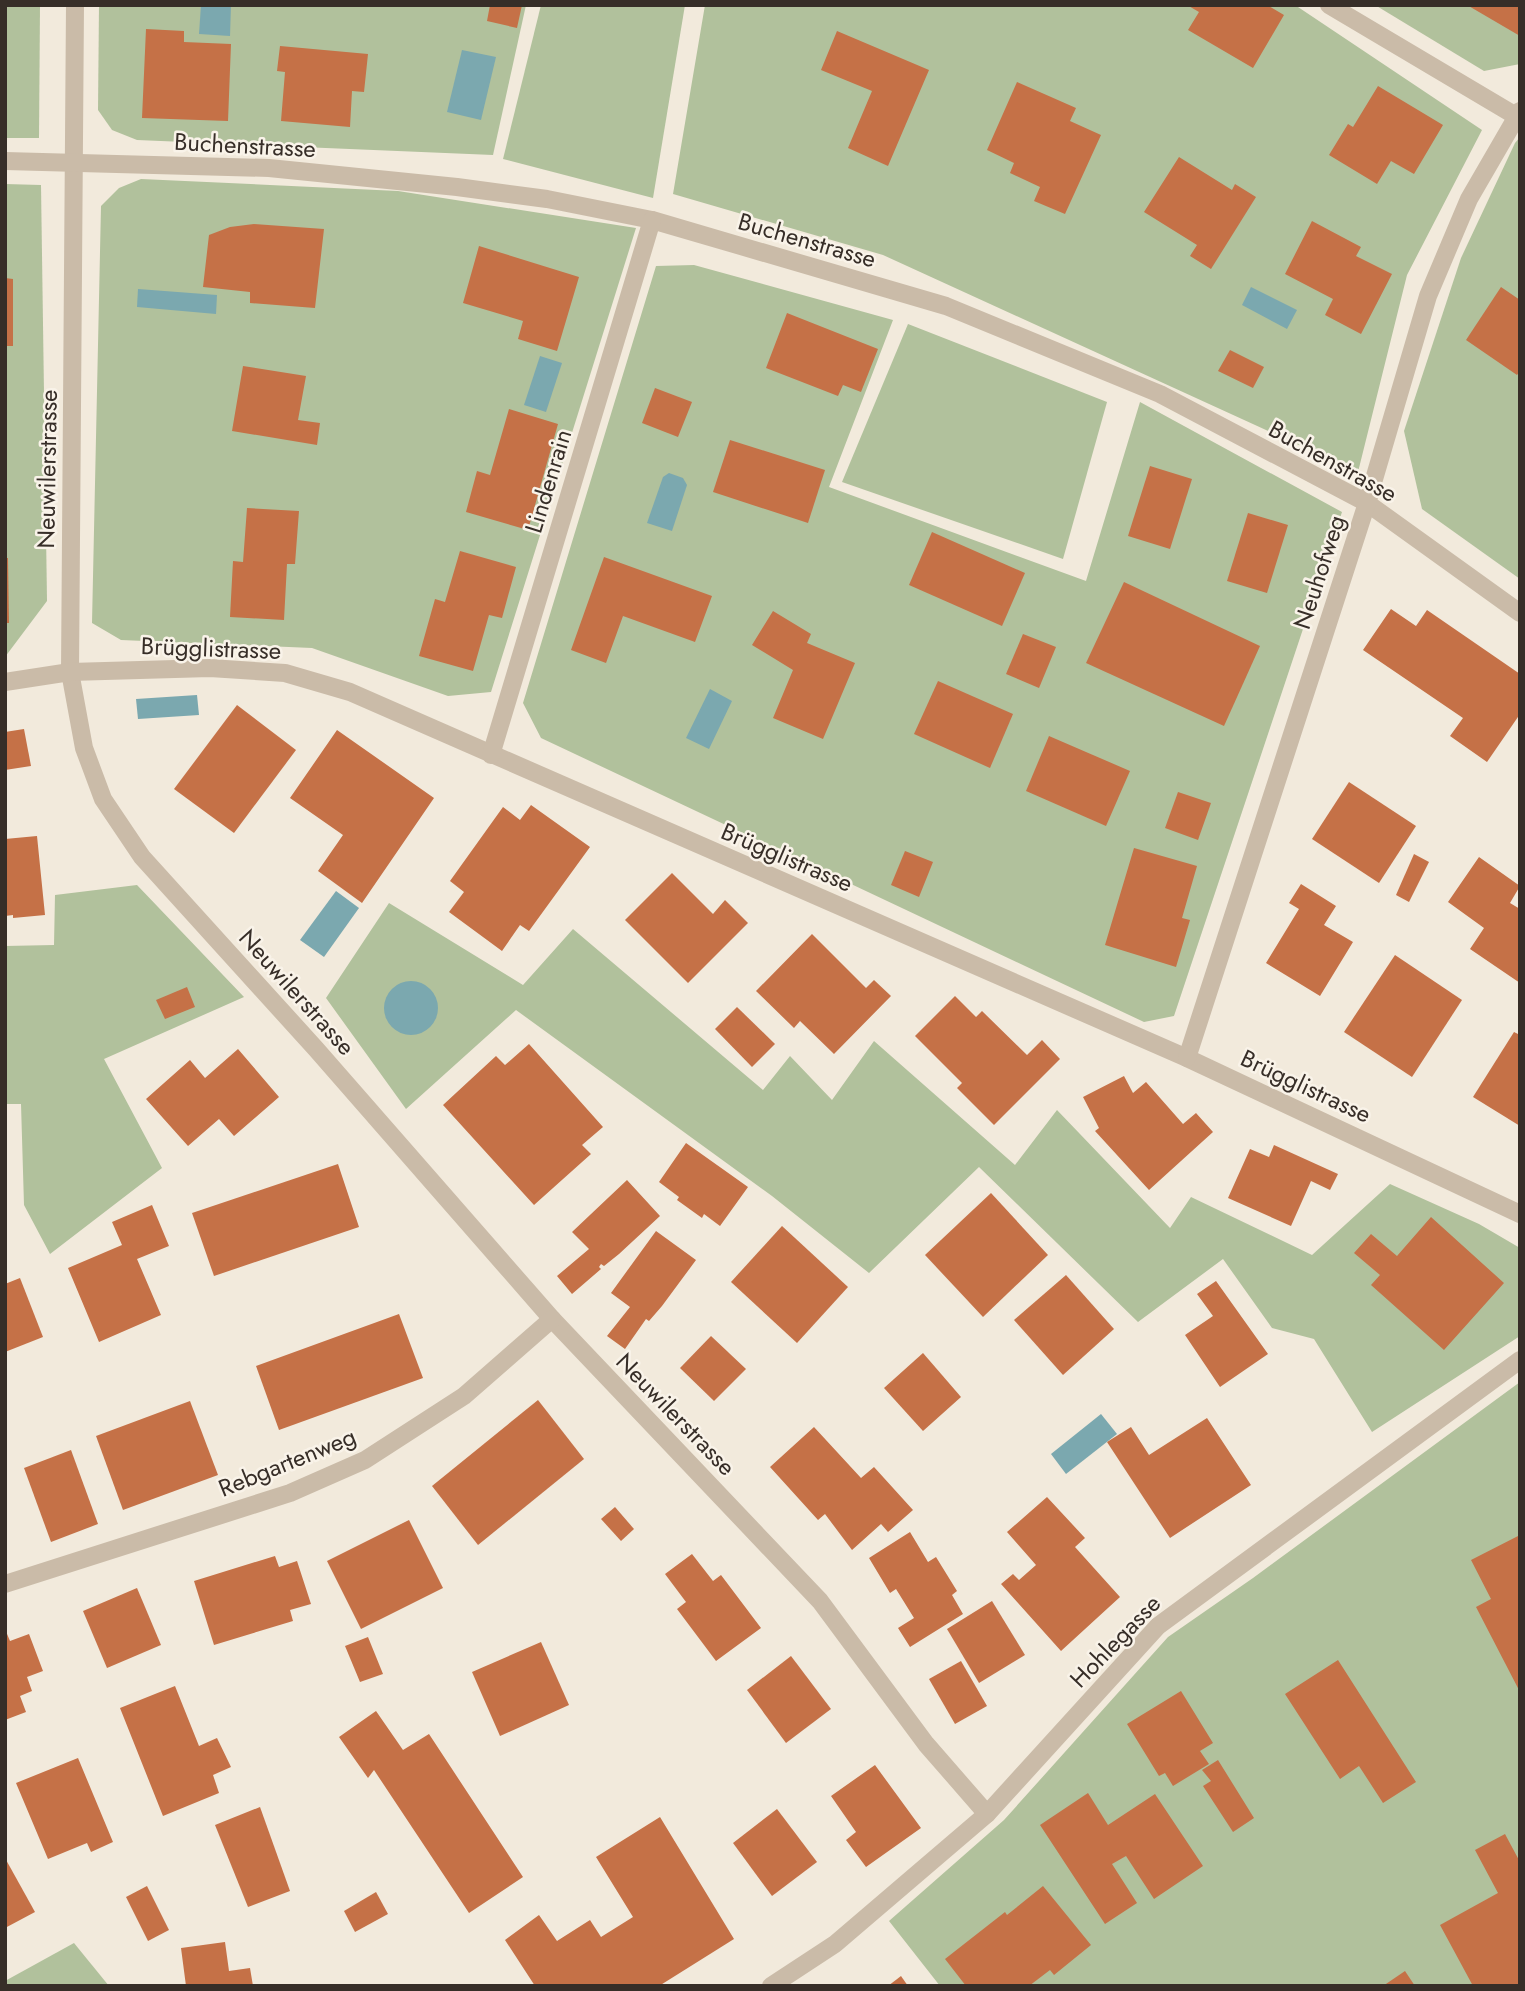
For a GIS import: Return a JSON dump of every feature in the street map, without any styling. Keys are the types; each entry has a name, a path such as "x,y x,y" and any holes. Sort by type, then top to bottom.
{"street":[{"name":"Neuwilerstrasse","path":"75,5 70,672 84,748 103,800 142,857 341,1078 552,1319 820,1601 926,1744 987,1814"},
{"path":"1329,5 1518,113"},
{"name":"Neuhofweg","path":"1187,1058 1367,503 1428,296 1469,199 1518,113"},
{"name":"Buchenstrasse","path":"5,161 269,167 457,187 547,200 652,220 946,306 1160,394 1367,503 1520,613"},
{"name":"Lindenrain","path":"491,755 652,220"},
{"name":"Brügglistrasse","path":"5,682 70,672 210,668 285,673 350,692 1187,1058 1520,1214"},
{"name":"Rebgartenweg","path":"5,1584 290,1493 365,1460 464,1396 552,1319"},
{"name":"Hohlegasse","path":"771,1986 835,1944 987,1814 1158,1626 1520,1360"}],"green space":[{"path":"5,5 40,5 39,138 5,138"},
{"path":"99,5 526,5 493,155 137,140 112,130 98,110"},
{"path":"541,5 685,5 653,198 503,159"},
{"path":"705,5 1295,5 1482,130 1407,275 1358,472 883,255 673,194"},
{"path":"1375,5 1520,5 1520,64 1484,71"},
{"path":"1520,137 1520,579 1422,509 1404,431 1461,258"},
{"path":"141,179 398,191 636,228 491,692 448,696 312,648 121,640 92,623 101,206 119,188"},
{"path":"5,184 41,185 47,601 5,657"},
{"path":"694,265 893,320 829,487 1086,581 1140,402 1342,512 1174,1016 1144,1022 541,738 523,703 656,266"},
{"path":"908,324 1107,402 1063,559 842,482"},
{"path":"137,885 244,997 104,1059 162,1168 50,1254 24,1205 21,1104 5,1104 5,946 54,945 55,895"},
{"path":"389,903 523,985 573,929 763,1090 790,1056 832,1100 874,1041 1015,1165 1057,1110 1170,1228 1191,1197 1312,1255 1390,1184 1479,1224 1520,1248 1520,1336 1372,1432 1314,1339 1272,1328 1223,1259 1138,1322 979,1167 869,1273 772,1196 516,1010 406,1109 326,998"},
{"path":"1520,1382 1520,1986 940,1986 889,1921 1004,1820 1168,1637"},
{"path":"74,1943 109,1986 5,1986 5,1981"}],"water":[{"path":"201,5 231,5 230,36 199,34"},
{"path":"462,50 496,57 481,120 447,112"},
{"path":"1251,287 1297,310 1287,329 1242,305"},
{"path":"138,289 217,295 216,314 137,307"},
{"path":"540,356 562,363 546,412 524,405"},
{"path":"669,473 683,478 687,485 672,531 647,523 663,477"},
{"path":"710,689 732,701 709,749 686,738"},
{"path":"197,695 199,715 138,719 136,699"},
{"path":"336,891 359,908 324,957 300,940"},
{"path":"416,981 426,985 434,993 438,1008 434,1023 426,1031 406,1035 396,1031 388,1023 384,1003 388,993 396,985"},
{"path":"1101,1414 1117,1434 1066,1474 1051,1454"}],"building":[{"path":"490,5 522,5 517,28 487,21"},
{"path":"1187,5 1267,5 1284,15 1253,68 1188,30 1199,12"},
{"path":"1467,5 1520,5 1520,36"},
{"path":"146,29 184,31 184,42 231,44 228,121 142,118"},
{"path":"837,31 929,70 888,166 848,148 872,91 821,70"},
{"path":"280,46 368,54 364,92 352,91 350,127 281,121 285,72 277,71"},
{"path":"1017,82 1076,108 1070,121 1101,135 1065,214 1034,201 1040,187 1010,173 1014,163 987,150"},
{"path":"1378,86 1443,125 1414,174 1391,161 1377,184 1329,155 1348,124 1353,127"},
{"path":"1179,157 1232,190 1235,184 1256,197 1211,269 1190,256 1197,245 1144,212"},
{"path":"1312,221 1361,247 1356,256 1392,274 1361,334 1325,315 1333,299 1285,274"},
{"path":"254,224 324,229 315,308 250,303 250,292 203,287 209,235 230,227"},
{"path":"479,246 579,277 557,351 518,339 523,321 463,303"},
{"path":"5,278 13,279 13,346 5,346"},
{"path":"1501,287 1520,300 1520,371 1517,375 1466,340"},
{"path":"787,313 878,349 861,392 843,385 838,396 766,368"},
{"path":"1230,350 1264,367 1253,388 1218,371"},
{"path":"243,366 306,376 298,420 320,423 317,445 232,431"},
{"path":"655,388 692,402 678,437 642,423"},
{"path":"509,409 558,424 528,530 466,512 477,471 490,475"},
{"path":"730,440 825,470 808,523 713,492"},
{"path":"1150,466 1192,479 1170,549 1128,536"},
{"path":"247,508 299,511 295,564 287,564 284,620 230,617 233,561 243,562"},
{"path":"1248,513 1288,525 1267,593 1227,581"},
{"path":"932,532 1025,573 1002,626 909,585"},
{"path":"460,551 516,567 502,618 489,615 473,671 419,656 435,599 445,602"},
{"path":"604,557 712,596 695,642 623,616 606,663 571,650"},
{"path":"5,558 8,558 9,623 5,623"},
{"path":"1124,582 1260,646 1224,726 1086,663"},
{"path":"1391,609 1416,626 1427,610 1520,674 1520,714 1487,762 1450,736 1463,718 1363,650"},
{"path":"773,611 811,634 807,643 855,663 823,739 773,718 793,670 752,645"},
{"path":"1023,634 1056,647 1039,688 1006,674"},
{"path":"938,681 1013,714 990,768 914,734"},
{"path":"237,705 296,750 234,833 174,789"},
{"path":"24,729 31,766 5,770 5,732"},
{"path":"337,730 434,798 362,903 318,871 343,835 290,798"},
{"path":"1049,736 1130,771 1106,826 1026,791"},
{"path":"1349,782 1416,826 1379,883 1312,839"},
{"path":"1178,792 1211,803 1198,840 1165,828"},
{"path":"531,805 590,847 529,931 520,925 502,951 449,912 464,892 450,881 503,807 520,820"},
{"path":"37,836 45,915 13,918 13,915 5,916 5,839"},
{"path":"1134,848 1197,866 1182,918 1190,920 1176,967 1105,945"},
{"path":"905,851 933,862 919,897 891,885"},
{"path":"1414,854 1429,862 1409,902 1396,895"},
{"path":"1479,857 1520,886 1510,903 1520,909 1520,983 1470,949 1484,928 1448,902"},
{"path":"672,873 713,914 725,900 748,923 688,983 625,920"},
{"path":"1301,884 1336,906 1324,925 1353,942 1320,996 1266,963 1299,909 1289,903"},
{"path":"812,934 866,988 874,980 891,996 834,1054 800,1021 794,1028 756,991"},
{"path":"1395,955 1462,1000 1412,1077 1344,1032"},
{"path":"187,987 195,1007 165,1019 156,1000"},
{"path":"955,996 976,1017 982,1011 1027,1055 1042,1040 1060,1059 994,1125 957,1088 962,1083 915,1036"},
{"path":"737,1007 775,1044 752,1067 715,1029"},
{"path":"1514,1032 1520,1035 1520,1126 1473,1097"},
{"path":"529,1044 603,1127 582,1145 591,1154 534,1205 443,1105 496,1056 505,1065"},
{"path":"238,1049 279,1097 234,1136 219,1119 188,1146 146,1099 190,1060 205,1078"},
{"path":"1124,1076 1133,1093 1146,1082 1183,1124 1196,1113 1213,1132 1149,1190 1095,1131 1099,1128 1083,1097"},
{"path":"686,1143 748,1187 720,1226 704,1214 702,1218 677,1200 679,1197 659,1182"},
{"path":"1274,1145 1338,1174 1330,1190 1311,1181 1291,1226 1228,1198 1250,1149 1269,1157"},
{"path":"338,1164 359,1227 214,1276 192,1213"},
{"path":"627,1180 660,1216 619,1254 604,1266 601,1264 601,1269 572,1294 557,1276 589,1249 572,1232"},
{"path":"991,1193 1048,1255 983,1317 925,1255"},
{"path":"152,1205 169,1246 137,1259 161,1315 99,1342 68,1268 122,1245 112,1222"},
{"path":"1431,1217 1504,1283 1444,1350 1371,1285 1380,1275 1354,1253 1371,1234 1397,1256"},
{"path":"782,1226 848,1287 797,1343 731,1282"},
{"path":"656,1231 696,1260 662,1306 649,1321 646,1319 625,1349 607,1336 630,1307 611,1293"},
{"path":"1066,1275 1114,1329 1063,1375 1014,1320"},
{"path":"20,1278 43,1337 5,1352 5,1284"},
{"path":"1216,1281 1268,1354 1220,1387 1185,1335 1213,1316 1197,1294"},
{"path":"399,1314 423,1378 279,1430 256,1366"},
{"path":"711,1336 746,1369 714,1401 680,1368"},
{"path":"923,1353 961,1397 923,1431 884,1388"},
{"path":"538,1400 584,1459 478,1545 432,1486"},
{"path":"190,1401 218,1475 123,1510 96,1436"},
{"path":"1207,1418 1251,1485 1170,1538 1107,1442 1131,1427 1149,1455"},
{"path":"814,1427 861,1478 874,1467 913,1510 888,1532 881,1524 852,1550 825,1514 818,1520 770,1467"},
{"path":"71,1450 98,1524 51,1542 24,1468"},
{"path":"1047,1497 1085,1538 1075,1547 1120,1597 1061,1651 1001,1584 1013,1574 1019,1580 1036,1565 1007,1532"},
{"path":"615,1507 634,1529 621,1541 601,1519"},
{"path":"409,1520 443,1588 361,1629 327,1561"},
{"path":"910,1532 928,1562 936,1557 957,1591 952,1595 963,1614 910,1647 898,1628 914,1618 896,1589 890,1593 869,1558"},
{"path":"1520,1535 1520,1692 1476,1607 1491,1599 1471,1560"},
{"path":"692,1554 713,1581 721,1575 761,1628 716,1661 677,1609 686,1602 665,1574"},
{"path":"275,1556 279,1567 297,1561 311,1604 290,1610 293,1621 214,1645 194,1581"},
{"path":"137,1588 161,1645 107,1668 83,1611"},
{"path":"992,1601 1025,1655 979,1683 947,1629"},
{"path":"5,1629 10,1641 29,1634 43,1671 27,1677 32,1691 20,1696 26,1712 5,1720"},
{"path":"368,1637 383,1674 360,1682 345,1646"},
{"path":"541,1642 569,1705 500,1736 472,1672"},
{"path":"791,1656 831,1709 786,1743 747,1690"},
{"path":"1338,1660 1416,1782 1383,1803 1359,1766 1340,1779 1285,1694"},
{"path":"961,1661 987,1706 955,1724 929,1679"},
{"path":"175,1686 199,1746 217,1738 231,1767 213,1775 219,1793 163,1816 120,1708"},
{"path":"1181,1691 1213,1743 1200,1751 1209,1764 1173,1786 1165,1773 1159,1776 1127,1724"},
{"path":"376,1711 403,1750 429,1734 523,1877 469,1913 374,1770 368,1778 339,1737"},
{"path":"78,1758 113,1842 91,1852 87,1843 48,1859 16,1783"},
{"path":"1218,1760 1254,1818 1233,1832 1203,1786 1211,1781 1202,1770"},
{"path":"875,1765 921,1828 866,1867 846,1840 856,1832 831,1796"},
{"path":"1088,1793 1108,1825 1155,1794 1203,1866 1154,1899 1126,1856 1112,1864 1137,1903 1105,1924 1040,1825"},
{"path":"260,1807 290,1891 248,1907 215,1825"},
{"path":"777,1809 817,1862 772,1896 733,1843"},
{"path":"660,1817 734,1939 659,1986 535,1986 505,1940 539,1915 557,1941 590,1920 601,1937 633,1917 596,1857"},
{"path":"1505,1834 1520,1862 1520,1986 1473,1986 1440,1925 1498,1893 1475,1850"},
{"path":"5,1858 35,1912 5,1928"},
{"path":"147,1886 169,1930 148,1941 126,1897"},
{"path":"1043,1886 1091,1945 1054,1975 1050,1970 1029,1986 966,1986 945,1959"},
{"path":"376,1892 388,1914 355,1932 344,1911"},
{"path":"225,1942 229,1971 250,1968 253,1986 186,1986 181,1948"},
{"path":"1405,1971 1415,1986 1383,1986"},
{"path":"901,1976 908,1986 888,1986"}]}
